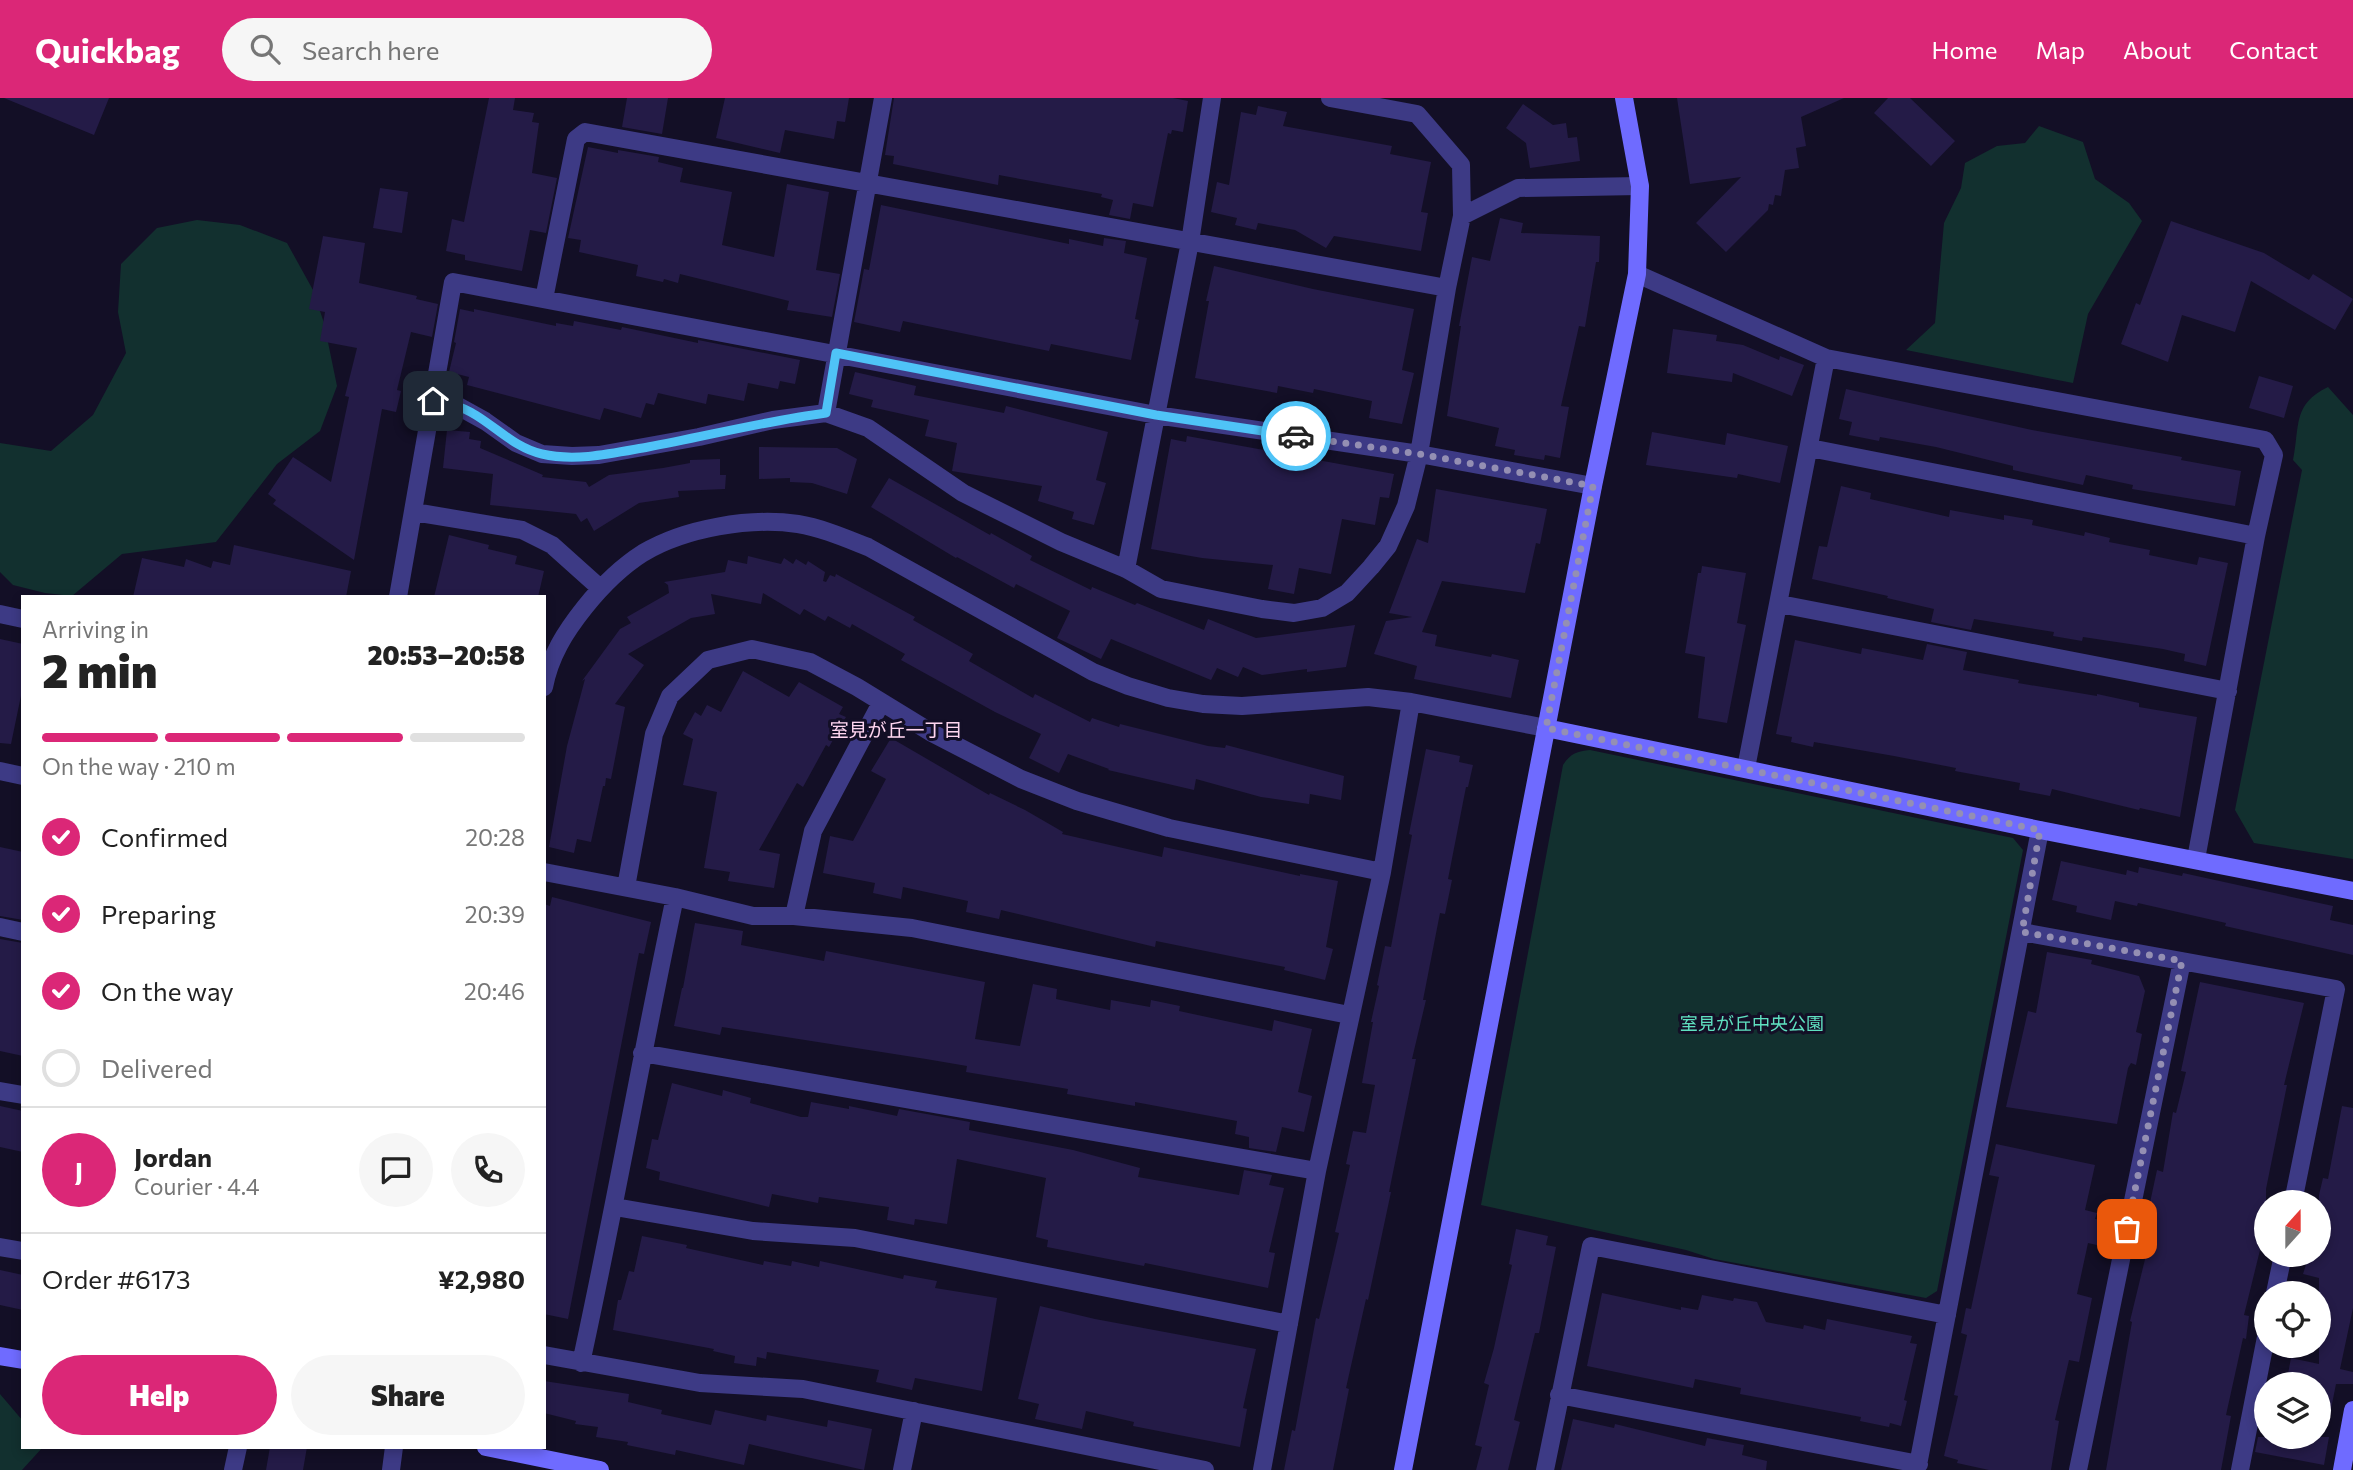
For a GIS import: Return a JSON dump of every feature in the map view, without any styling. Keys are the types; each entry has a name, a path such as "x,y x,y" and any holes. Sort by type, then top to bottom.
{"street":[{"path":"826,413 883,98"},
{"path":"1126,569 1190,242 1212,98"},
{"path":"433,401 456,405 516,443 542,454 572,456 600,455 699,438 773,420 826,413 867,428 963,492 1061,542 1126,569 1161,589 1294,613 1322,608 1347,593 1388,546 1406,506 1419,454 1462,216 1461,165 1417,114 1330,98"},
{"path":"1403,1470 1593,486 1637,274 1640,186 1624,98"},
{"path":"544,299 576,139 585,132 1447,288"},
{"path":"1462,216 1518,188 1640,186"},
{"path":"1637,274 1826,358 2265,440 2274,455 2256,536 2196,859"},
{"path":"398,595 453,282 1156,415 1419,454 1593,486"},
{"path":"1746,768 1826,358"},
{"path":"1810,448 2256,536"},
{"path":"414,512 522,530 552,545 600,588"},
{"path":"546,677 549,663 571,624 600,588 643,553 689,533 726,525 763,522 797,524 834,533 868,547 1093,672 1168,698 1242,706 1368,697 1411,702 2353,891"},
{"path":"1780,604 2228,691"},
{"path":"0,614 21,619"},
{"path":"626,887 654,734 670,696 708,660 752,649 810,662 858,687 932,733 1021,779 1077,801 1169,828 1382,872"},
{"path":"794,916 813,831 881,702"},
{"path":"1262,1470 1317,1171 1382,872 1411,702"},
{"path":"0,771 21,776"},
{"path":"1559,1395 1918,1467 2040,830"},
{"path":"546,872 675,897 753,916 794,916 912,928 1349,1015"},
{"path":"581,1363 615,1207 642,1052 675,897"},
{"path":"0,927 21,932"},
{"path":"2022,932 2336,989 2295,1190"},
{"path":"2078,1470 2182,961"},
{"path":"642,1052 1317,1171"},
{"path":"0,1091 21,1095"},
{"path":"615,1207 753,1231 855,1238 1289,1324"},
{"path":"0,1247 21,1251"},
{"path":"1545,1470 1591,1247 1947,1315"},
{"path":"546,1355 700,1383 803,1389 1205,1470"},
{"path":"0,1356 21,1360"},
{"path":"2239,1470 2262,1358"},
{"path":"2342,1470 2353,1410"},
{"path":"902,1470 914,1411"},
{"path":"233,1470 238,1449"},
{"path":"391,1470 394,1449"},
{"path":"496,1449 600,1470"}],"green space":[{"path":"2039,126 2083,142 2095,179 2129,203 2142,221 2088,314 2073,383 1906,350 1935,323 1944,223 1961,188 1965,163 1997,146 2025,143"},
{"path":"197,220 240,225 287,243 313,290 324,323 337,386 320,431 277,464 216,542 122,554 73,595 45,593 13,585 0,572 0,443 51,451 93,415 126,353 118,312 121,264 157,228"},
{"path":"2328,387 2353,415 2353,859 2254,843 2235,810 2302,470 2293,460 2300,418 2308,401"},
{"name":"室見が丘中央公園","path":"1590,750 2013,838 2023,850 1937,1291 1926,1298 1714,1259 1686,1250 1481,1205 1563,765 1574,754"},
{"path":"0,1394 21,1419 21,1449 41,1449 22,1470 0,1470"}],"building":[{"path":"4,98 109,98 94,135"},
{"path":"489,98 515,98 513,110 534,113 532,122 539,123 532,173 557,178 546,233 530,230 522,271 465,260 465,255 446,251 452,219 464,222"},
{"path":"627,98 668,98 662,134 622,127"},
{"path":"725,98 849,98 845,122 837,121 834,139 785,130 780,153 716,138"},
{"path":"894,98 1173,98 1188,101 1183,132 1172,130 1171,134 1168,133 1153,207 1133,203 1130,219 1109,215 1113,200 1101,197 1102,194 999,175 998,185 893,164 894,156 885,155"},
{"path":"1677,98 1844,98 1801,117 1806,146 1796,148 1799,168 1785,170 1781,196 1775,195 1773,205 1769,204 1768,210 1726,252 1696,223 1741,177 1690,184"},
{"path":"1888,98 1910,98 1955,141 1931,166 1874,113"},
{"path":"1523,104 1553,125 1566,123 1568,138 1577,137 1580,161 1530,168 1526,143 1506,128"},
{"path":"1258,106 1287,112 1283,126 1392,146 1390,154 1431,162 1421,212 1428,213 1421,251 1334,236 1326,248 1295,230 1258,223 1256,230 1235,225 1237,218 1211,212 1217,182 1229,185 1241,112 1256,115"},
{"path":"588,147 659,157 658,162 683,168 680,182 732,192 722,245 774,257 787,184 829,192 816,270 840,274 832,317 787,310 789,301 680,274 678,283 636,276 638,265 579,252 581,240 568,238"},
{"path":"380,188 408,192 402,233 373,228"},
{"path":"881,205 1069,244 1069,239 1103,246 1104,238 1126,241 1124,253 1147,258 1135,319 1139,320 1131,360 1051,344 1049,351 903,321 900,332 854,322 864,269 869,270"},
{"path":"1500,218 1523,223 1521,233 1600,236 1599,262 1596,262 1585,327 1579,326 1561,406 1569,407 1560,458 1545,455 1544,460 1514,455 1515,450 1495,446 1499,428 1447,416 1459,326 1472,257 1490,261"},
{"path":"2171,221 2264,253 2309,280 2313,274 2353,299 2335,330 2251,281 2235,332 2182,315 2168,362 2121,344 2136,303 2140,305"},
{"path":"323,236 365,243 359,283 417,296 416,299 438,304 432,337 411,332 397,390 401,391 396,412 382,409 354,560 273,504 276,500 268,494 293,457 331,482 349,397 345,396 357,348 320,341 325,312 309,309"},
{"path":"1214,266 1414,309 1402,370 1414,373 1402,424 1369,418 1372,401 1314,389 1313,393 1278,386 1277,393 1195,378"},
{"path":"460,309 474,312 474,309 556,326 556,323 573,326 574,321 621,330 622,327 800,360 795,384 780,381 778,389 748,383 744,401 708,394 706,404 658,393 654,405 646,403 641,418 604,408 600,420 467,385 469,377 449,372"},
{"path":"1673,329 1717,335 1716,341 1743,345 1779,360 1780,356 1804,365 1792,396 1733,373 1732,382 1667,373"},
{"path":"855,372 916,386 914,395 1004,413 1006,406 1108,432 1096,480 1106,483 1094,525 1072,519 1074,512 1038,501 1042,486 952,471 957,443 925,436 929,420 871,407 873,400 849,394"},
{"path":"2259,376 2293,386 2284,418 2249,408"},
{"path":"1846,389 2032,430 2182,457 2181,460 2241,471 2235,506 2132,489 2133,485 2086,475 2083,485 2013,470 2013,466 1936,447 1880,437 1879,441 1849,435 1852,422 1839,419"},
{"path":"447,430 470,432 469,439 481,441 480,448 543,475 542,477 586,482 589,487 609,475 690,463 690,460 720,459 720,475 726,475 725,489 678,491 679,497 639,503 594,531 587,518 581,522 576,514 490,505 493,474 443,468"},
{"path":"1652,432 1725,445 1727,433 1788,446 1780,483 1738,474 1737,478 1646,465"},
{"path":"1187,436 1394,474 1389,498 1380,497 1375,525 1342,519 1331,574 1299,568 1294,594 1268,589 1273,565 1202,558 1151,549 1171,439 1186,442"},
{"path":"759,447 837,448 857,459 847,494 812,483 790,482 790,478 759,479"},
{"path":"889,478 1032,556 1030,560 1091,590 1092,587 1204,630 1208,619 1256,638 1355,625 1346,667 1262,675 1243,667 1238,677 1217,668 1211,680 1111,639 1101,659 1057,638 1070,611 1016,584 1014,588 956,558 871,507"},
{"path":"1841,486 1871,493 1870,499 1949,517 1950,510 2004,520 2004,515 2033,520 2032,525 2084,536 2085,532 2110,538 2109,542 2150,550 2149,555 2197,565 2199,557 2228,563 2206,666 2184,661 2185,654 2163,649 2083,637 2082,641 2053,636 2054,632 1974,619 1971,630 1931,622 1934,609 1812,579 1819,546 1827,547"},
{"path":"1436,489 1547,509 1525,593 1442,581 1422,632 1437,635 1435,646 1519,660 1511,698 1414,679 1417,666 1374,654 1386,621 1412,617 1389,613 1417,539 1428,543"},
{"path":"449,535 489,545 488,549 517,556 515,564 544,571 538,595 434,595"},
{"path":"234,545 351,571 346,595 133,595 142,558 184,567 186,559 211,568 213,561 230,565"},
{"path":"748,556 781,564 784,558 793,564 796,559 806,565 808,561 825,572 823,581 826,582 830,575 835,577 836,574 915,617 913,620 973,654 969,661 1033,698 1035,694 1090,722 1092,718 1119,727 1120,724 1208,746 1225,748 1226,745 1344,776 1341,800 1310,794 1309,804 1261,797 1196,779 1194,790 1108,770 1068,754 1059,773 1029,758 1041,734 901,660 905,654 852,624 850,628 828,616 825,621 804,609 800,615 763,593 761,604 711,594 715,614 691,618 628,654 644,665 615,704 625,707 611,779 606,778 603,786 591,842 577,839 574,853 549,847 567,746 585,679 582,681 620,629 631,623 627,617 669,593 668,585 664,582 725,572 728,560 747,564"},
{"path":"1702,566 1746,573 1737,623 1746,625 1727,723 1698,718 1705,657 1685,653 1698,573 1701,573"},
{"path":"0,639 21,644 21,696 11,744 0,743"},
{"path":"1795,640 1861,654 1862,648 1923,660 1927,644 1967,652 1963,670 2019,680 2018,683 2097,694 2139,703 2139,707 2197,717 2180,817 2052,789 2050,796 2019,790 2020,783 1894,756 1814,742 1813,747 1791,742 1792,737 1776,734"},
{"path":"743,671 789,697 799,682 843,707 839,714 846,717 829,747 826,745 803,787 797,783 759,850 780,854 774,888 728,881 730,872 704,868 717,792 683,785 693,739 683,734 695,712 701,716 707,705 721,712"},
{"path":"891,738 989,795 990,793 1025,810 1063,832 1062,834 1162,857 1164,847 1300,876 1338,881 1326,947 1333,949 1325,980 1284,970 1285,967 1156,941 1155,947 1001,910 999,919 966,912 968,901 903,887 901,899 873,893 875,883 823,873 830,836 853,841 886,779 871,771"},
{"path":"1426,749 1460,756 1459,762 1473,765 1466,787 1448,879 1452,880 1445,914 1440,913 1423,1000 1426,1000 1412,1059 1416,1059 1391,1192 1346,1388 1349,1389 1333,1470 1284,1470 1292,1430 1295,1431 1316,1318 1319,1319 1339,1233 1335,1232 1350,1165 1346,1164 1353,1131 1366,1133 1375,1085 1362,1083 1371,1022 1385,946 1391,947"},
{"path":"0,847 21,852 21,920 0,916"},
{"path":"2061,861 2126,875 2127,870 2138,873 2139,867 2182,876 2183,873 2333,906 2330,920 2353,925 2353,955 2138,903 2137,906 2115,901 2111,920 2076,912 2077,906 2052,900"},
{"path":"552,897 651,922 644,954 639,953 568,1319 546,1314 546,905 550,906"},
{"path":"695,923 743,931 741,945 824,961 826,951 985,982 975,1039 1020,1046 1033,984 1057,989 1056,999 1110,1010 1111,1000 1150,1007 1151,1000 1180,1006 1179,1011 1272,1031 1274,1020 1312,1029 1298,1092 1312,1096 1304,1132 1282,1127 1276,1152 1249,1148 1249,1137 1235,1134 1237,1121 1135,1102 1135,1106 1067,1094 1068,1089 966,1072 967,1066 926,1059 722,1027 720,1035 674,1026"},
{"path":"0,939 21,943 21,1056 0,1051"},
{"path":"2047,952 2092,960 2091,964 2139,976 2145,991 2136,1032 2142,1034 2136,1065 2131,1063 2128,1068 2117,1124 2006,1107 2028,1011 2036,1013"},
{"path":"2200,982 2304,1003 2284,1085 2287,1085 2266,1190 2254,1190 2256,1267 2244,1315 2249,1316 2246,1339 2243,1338 2226,1415 2231,1416 2221,1470 2106,1470 2132,1322 2130,1321 2147,1251 2135,1249 2140,1226 2145,1226 2157,1170 2163,1172 2173,1112 2176,1113 2186,1072 2181,1071"},
{"path":"672,1083 722,1096 723,1090 751,1098 750,1103 801,1117 808,1117 811,1102 849,1109 849,1106 897,1116 899,1109 970,1122 969,1130 1073,1150 1140,1168 1138,1177 1239,1195 1244,1170 1272,1175 1269,1185 1284,1188 1269,1252 1275,1253 1268,1288 1145,1263 1144,1266 1047,1247 1048,1240 1036,1237 1046,1178 957,1159 947,1224 915,1219 914,1225 887,1220 889,1207 819,1197 818,1203 772,1194 769,1207 659,1180 660,1172 646,1168 652,1139 658,1140"},
{"path":"0,1106 21,1111 21,1152 0,1147"},
{"path":"2342,1106 2353,1108 2353,1308 2340,1369 2353,1372 2353,1384 2336,1384 2331,1409 2331,1372 2288,1372 2291,1358 2319,1364 2319,1358 2331,1358 2331,1281 2319,1281 2319,1278 2303,1274 2305,1267 2331,1267 2331,1190 2320,1190 2323,1178 2328,1179"},
{"path":"1996,1144 2095,1165 2085,1210 2097,1213 2095,1219 2117,1222 2113,1244 2098,1241 2097,1245 2088,1243 2077,1294 2092,1298 2079,1362 2069,1360 2055,1420 2059,1421 2051,1470 1989,1470 1957,1463 1958,1460 1944,1456 1958,1396 1954,1395 1967,1335 1961,1333 1966,1308 1971,1309 1999,1177 1989,1175"},
{"path":"1516,1229 1548,1236 1546,1245 1556,1247 1539,1333 1535,1333 1514,1420 1520,1422 1508,1470 1476,1470 1482,1447 1475,1445 1489,1385 1484,1383 1512,1265 1509,1264"},
{"path":"642,1236 763,1265 764,1261 791,1266 792,1261 819,1267 820,1261 903,1279 904,1275 937,1281 935,1288 997,1298 982,1391 915,1378 912,1390 876,1382 879,1370 767,1352 766,1359 757,1357 756,1366 734,1363 735,1356 713,1351 714,1349 613,1330 618,1300 621,1300 629,1271 634,1272"},
{"path":"0,1270 21,1275 21,1310 0,1305"},
{"path":"1602,1293 1681,1310 1681,1307 1698,1310 1702,1295 1733,1301 1734,1298 1757,1302 1766,1322 1803,1329 1804,1325 1825,1330 1827,1319 1912,1336 1910,1343 1917,1344 1901,1426 1890,1423 1889,1427 1860,1421 1861,1417 1740,1394 1741,1388 1695,1379 1693,1388 1587,1366"},
{"path":"1040,1306 1256,1349 1243,1408 1247,1409 1240,1447 1133,1426 1134,1422 1086,1411 1082,1429 1035,1419 1039,1404 1018,1399"},
{"path":"546,1381 629,1394 628,1402 662,1410 661,1414 711,1425 715,1410 766,1421 767,1415 827,1427 828,1420 872,1429 864,1470 749,1444 744,1465 676,1450 675,1455 627,1445 628,1442 596,1437 598,1427 575,1424 576,1421 546,1414"},
{"path":"1573,1419 1614,1428 1615,1424 1705,1446 1707,1438 1744,1445 1742,1455 1767,1461 1766,1470 1561,1470"},
{"path":"270,1449 307,1449 303,1470 266,1470"},
{"path":"2256,1449 2327,1449 2324,1465 2255,1452"}],"way so far":[{"path":"1296,436 1419,454 1593,486 1546,728 2040,830 2022,932 2182,961 2127,1229"}],"district":[{"name":"室見が丘一丁目","path":"896,730"}],"route":[{"path":"433,401 456,405 516,443 542,454 600,455 699,438 773,420 826,413 836,353 1156,415 1296,436"}]}
